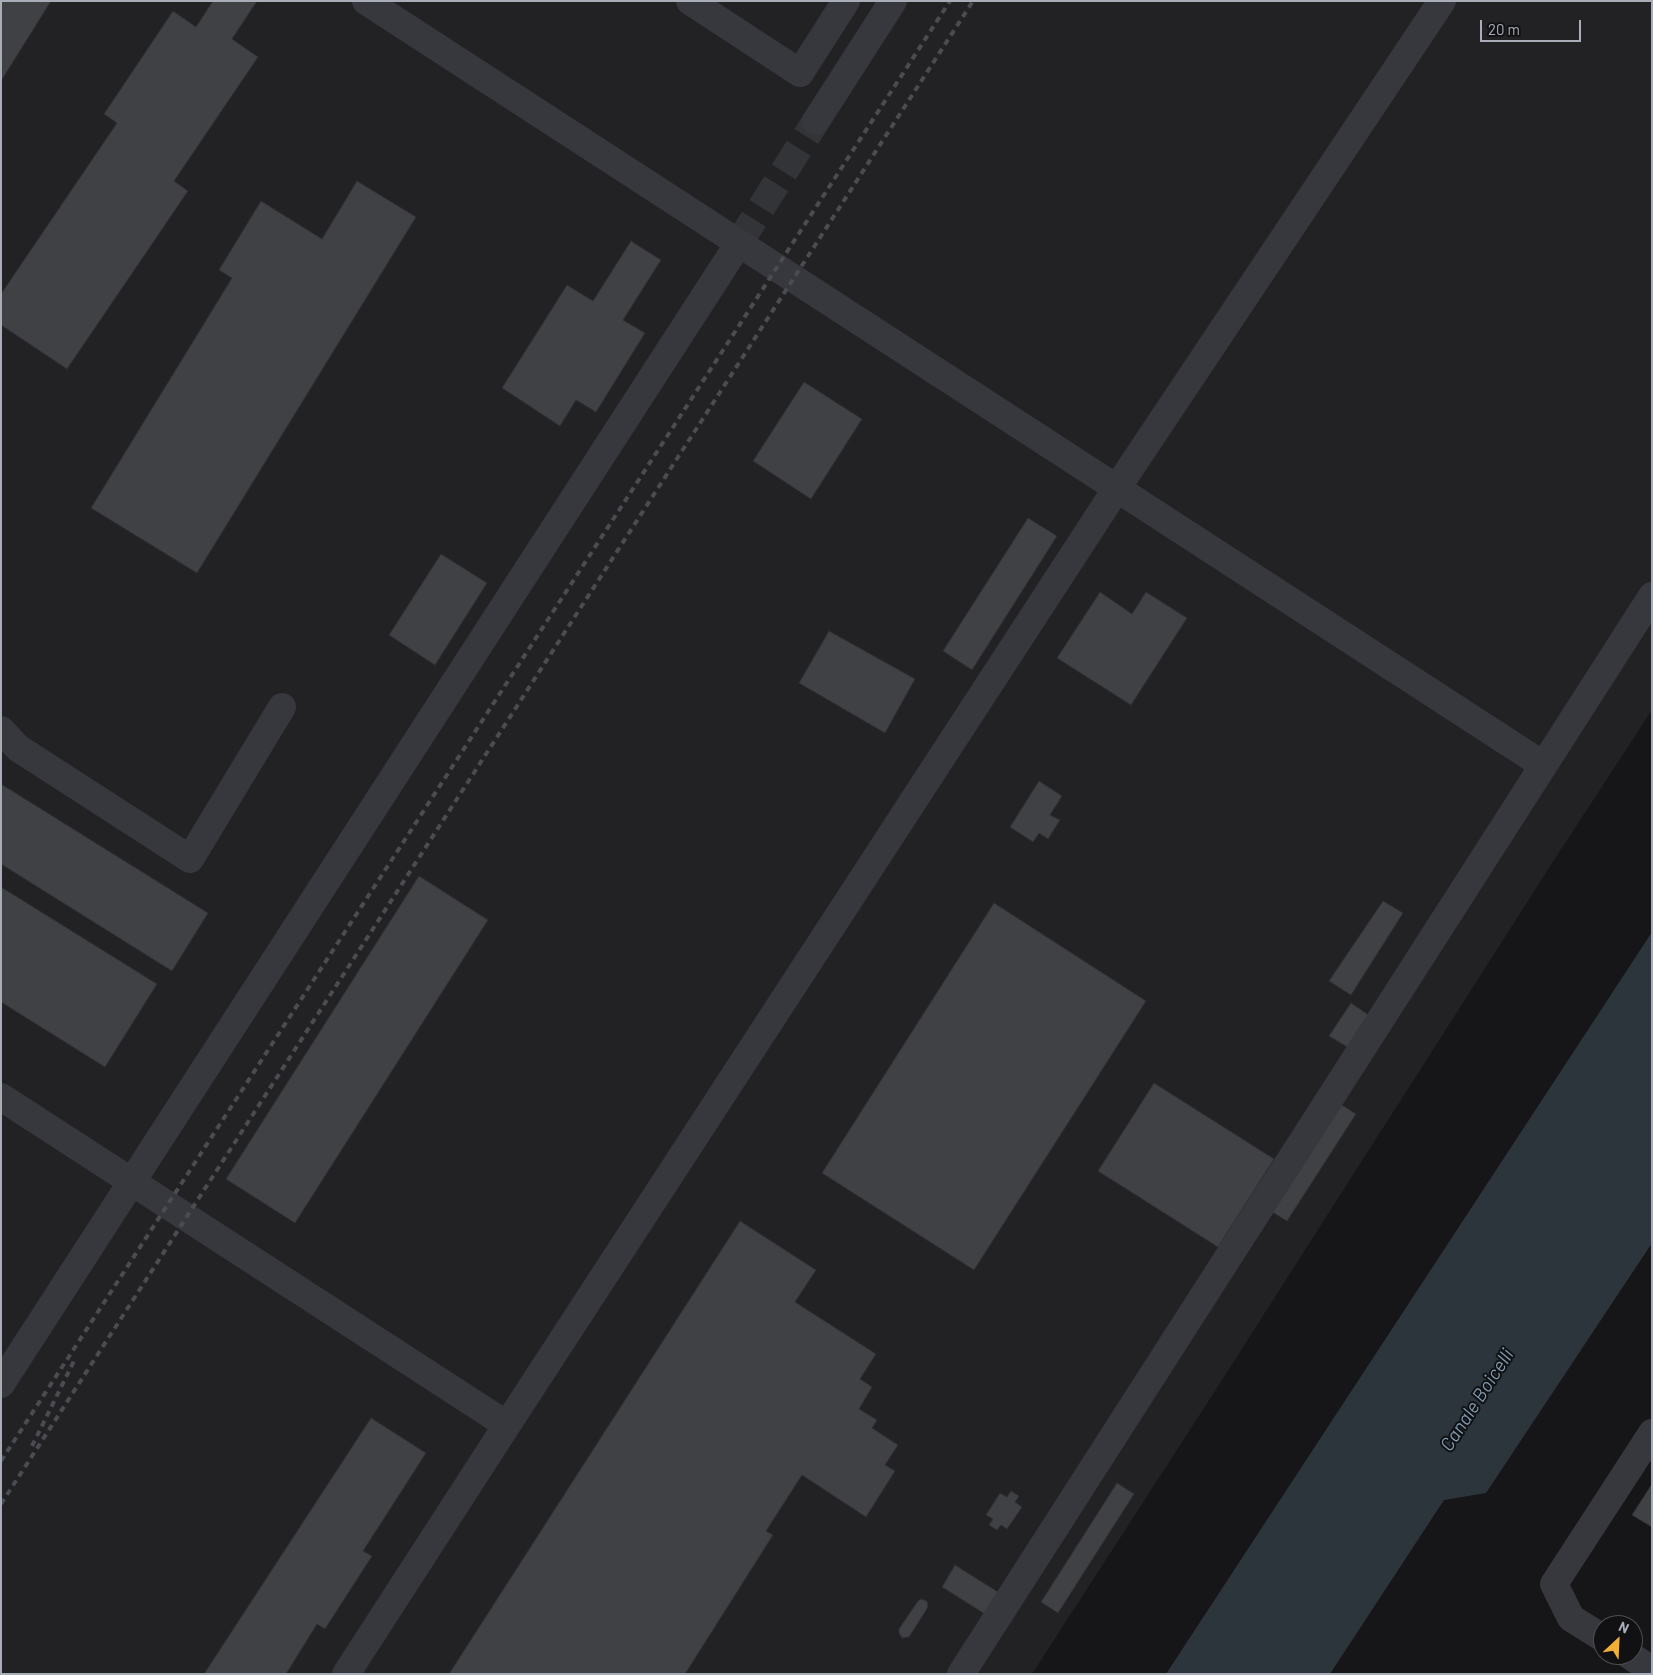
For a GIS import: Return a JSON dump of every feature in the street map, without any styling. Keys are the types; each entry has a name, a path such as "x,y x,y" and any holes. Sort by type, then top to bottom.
{"lane":[{"path":"366,1 1543,764"},
{"path":"690,1 800,73 846,1"},
{"path":"816,121 893,1"},
{"path":"346,1674 1117,488 1442,1"},
{"path":"1,1384 739,243"},
{"path":"961,1674 1652,596"},
{"path":"1,730 18,748 190,859 282,707"},
{"path":"1,1097 507,1425"},
{"path":"1593,1632 1571,1618 1554,1584 1652,1433"}],"shaded area":[{"path":"1,1 1652,1 1652,710 1032,1674 1,1674"}],"water":[{"name":"Canale Boicelli","path":"1652,932 1652,1243 1486,1493 1444,1500 1330,1674 1166,1674"}],"building":[{"path":"1,1 51,1 1,81"},
{"path":"213,1 257,1 232,39 258,57 174,181 188,191 67,369 1,325 1,294 117,123 104,114 173,11 196,27"},
{"path":"357,181 416,217 197,573 91,508 232,278 219,270 261,201 322,239"},
{"path":"631,241 661,260 623,320 645,333 596,412 576,400 560,426 502,388 567,285 593,301"},
{"path":"804,382 862,419 811,499 753,461"},
{"path":"1028,518 1057,536 972,670 943,651"},
{"path":"441,554 487,583 435,665 389,635"},
{"path":"1100,592 1132,614 1146,592 1187,618 1131,705 1057,658"},
{"path":"829,631 915,679 885,733 799,683"},
{"path":"1039,781 1062,796 1050,815 1060,820 1048,839 1039,833 1033,842 1010,827"},
{"path":"1,784 208,913 172,971 1,864"},
{"path":"419,876 488,920 295,1223 226,1179"},
{"path":"1,887 157,984 105,1067 1,1002"},
{"path":"1383,901 1403,913 1351,995 1329,981"},
{"path":"994,903 1146,1001 974,1270 822,1173"},
{"path":"1351,1003 1370,1016 1349,1048 1329,1036"},
{"path":"1154,1083 1274,1159 1218,1247 1098,1171"},
{"path":"1334,1100 1356,1114 1287,1221 1264,1207"},
{"path":"740,1221 816,1270 795,1302 876,1354 860,1379 872,1387 859,1409 877,1420 872,1428 898,1445 885,1465 895,1471 866,1517 802,1475 766,1531 773,1535 685,1674 449,1674"},
{"path":"371,1418 426,1453 363,1551 372,1556 325,1629 317,1624 286,1674 204,1674"},
{"path":"1117,1483 1134,1494 1058,1613 1041,1602"},
{"path":"1652,1484 1652,1527 1632,1515"},
{"path":"1011,1491 1019,1496 1015,1502 1022,1507 1007,1529 1001,1525 997,1530 989,1525 993,1519 986,1515 1000,1493 1007,1497"},
{"path":"955,1565 998,1592 985,1614 942,1587"},
{"path":"921,1599 927,1601 928,1607 909,1637 902,1638 899,1629"}],"tunnel":[{"path":"739,243 816,121"}],"railway":[{"path":"1,1461 950,1"},
{"path":"1,1504 973,1"},
{"path":"32,1446 74,1361"}]}
